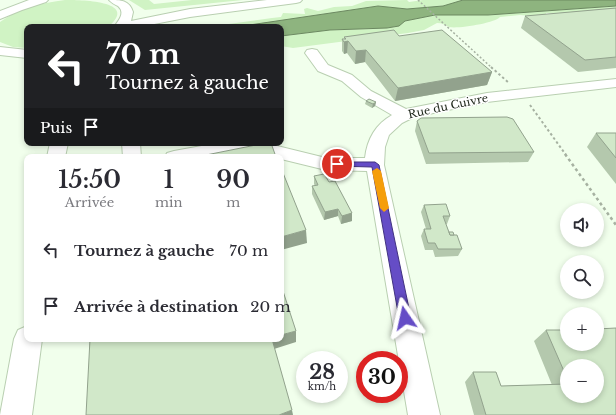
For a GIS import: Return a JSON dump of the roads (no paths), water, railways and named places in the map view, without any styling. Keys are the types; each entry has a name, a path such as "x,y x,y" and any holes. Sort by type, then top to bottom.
{"main road":[{"path":"0,14 20,3 42,0"},
{"path":"117,0 128,10 128,15 123,24"},
{"path":"135,24 190,13 296,0"},
{"path":"128,10 147,13 190,13"},
{"path":"0,51 24,54"}],"street":[{"path":"312,53 323,68 347,78 366,94 405,115"},
{"name":"Rue du Cuivre","path":"424,415 375,165 376,145 382,132 390,124 405,115 464,101 519,93 616,83"},
{"path":"190,154 234,146"},
{"path":"257,146 326,164 375,165"},
{"path":"16,415 28,342"}]}
